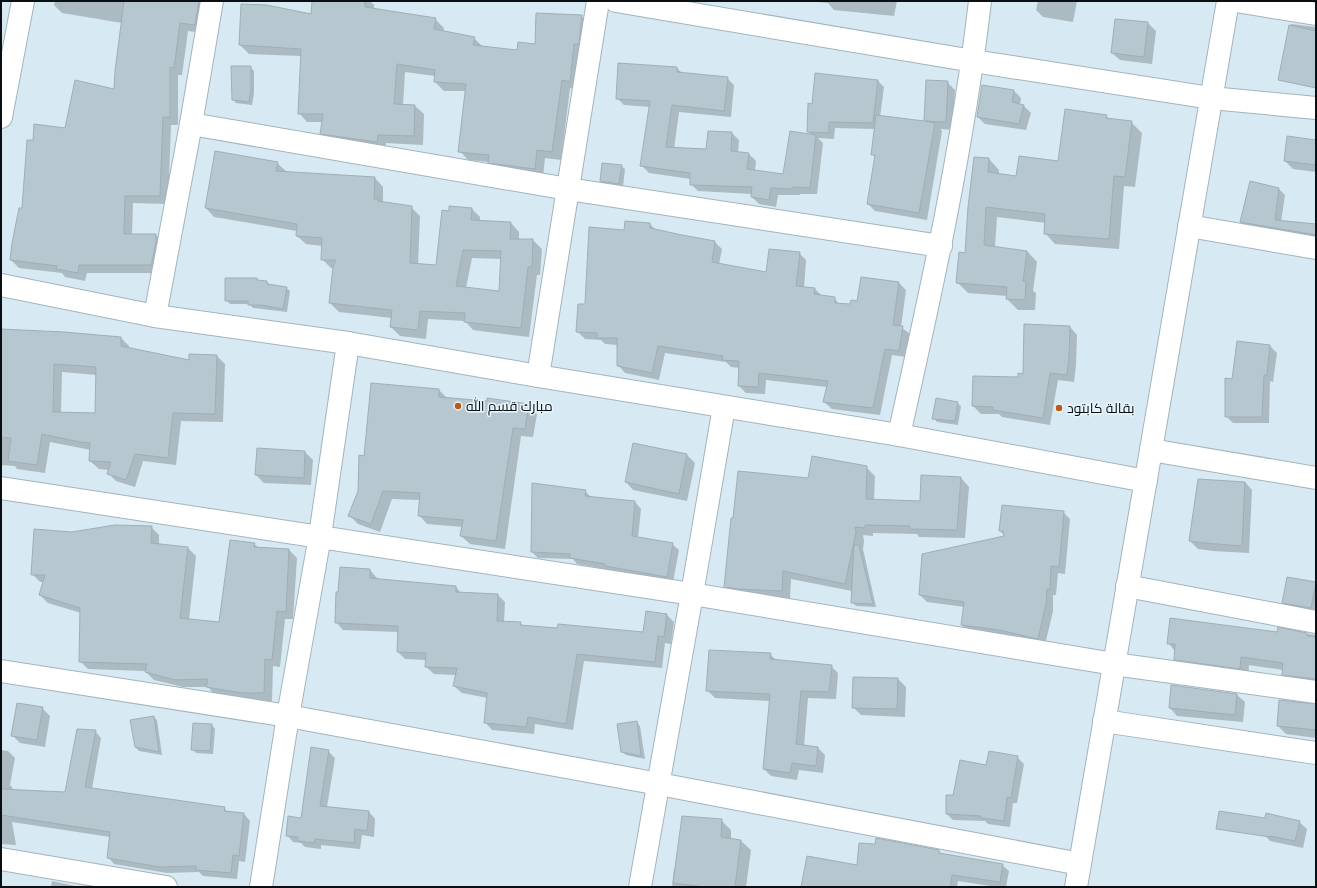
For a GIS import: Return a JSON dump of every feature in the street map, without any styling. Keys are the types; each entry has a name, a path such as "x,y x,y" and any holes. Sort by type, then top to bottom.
{"street":[{"path":"1,117 6,62 23,1"},
{"path":"155,316 191,124 212,1"},
{"path":"538,376 598,1"},
{"path":"616,1 973,61 1211,98 1316,108"},
{"path":"899,435 941,246 973,61 980,1"},
{"path":"1076,887 1228,1"},
{"path":"1236,1 1316,14"},
{"path":"191,124 568,189 941,246"},
{"path":"1190,226 1316,248"},
{"path":"1,286 155,316 348,343 538,376 899,435 1146,481"},
{"path":"262,887 288,716 320,536 348,343"},
{"path":"640,887 724,407"},
{"path":"1151,450 1316,478"},
{"path":"1,488 692,594 1114,664 1316,692"},
{"path":"1127,586 1316,622"},
{"path":"1,671 288,716 659,784 1080,864"},
{"path":"1104,721 1316,753"},
{"path":"1,859 166,887"}],"building":[{"path":"124,1 199,1 195,25 180,23 174,68 170,67 170,117 163,117 160,196 125,196 124,234 156,234 152,265 79,265 78,273 56,269 57,266 10,260 19,208 22,208 27,140 33,140 34,124 65,128 75,80 114,89"},
{"path":"312,1 365,1 365,7 436,18 434,29 475,37 473,45 517,50 518,42 535,44 536,13 582,15 579,44 574,44 570,82 562,80 552,152 537,150 535,169 488,163 489,155 458,152 466,84 434,82 435,70 397,64 394,104 415,105 414,136 378,135 377,142 320,134 323,114 298,114 301,49 239,45 241,4 267,5 311,14"},
{"path":"1115,19 1148,22 1144,57 1111,53"},
{"path":"1289,25 1316,31 1316,88 1278,80"},
{"path":"618,63 677,67 677,72 728,77 724,111 672,105 666,147 706,149 708,131 732,132 731,151 749,153 747,169 783,174 790,131 816,135 810,188 771,188 769,200 751,197 752,187 690,185 690,173 640,166 650,101 616,99"},
{"path":"231,66 251,66 251,90 249,102 232,100"},
{"path":"815,73 878,80 873,123 829,122 829,133 807,132 808,103 812,104"},
{"path":"926,80 948,81 946,122 925,121 935,123 919,213 867,204 875,155 871,155 876,115 924,121"},
{"path":"982,85 1014,90 1012,102 1024,105 1019,124 977,117"},
{"path":"1065,109 1107,115 1106,118 1132,121 1125,177 1114,176 1109,239 1044,234 1045,214 986,207 984,245 1027,251 1023,281 1026,282 1025,300 1006,299 1007,287 956,283 959,252 965,253 968,207 974,157 989,158 988,172 1016,176 1019,156 1058,161"},
{"path":"1287,136 1316,140 1316,165 1284,161"},
{"path":"215,151 278,162 276,171 375,177 374,199 378,199 378,201 412,206 410,263 436,265 442,210 449,211 449,206 472,208 471,220 511,222 510,239 533,239 532,267 528,267 521,328 464,322 465,313 420,311 418,330 390,327 392,310 329,303 333,267 336,260 321,260 322,238 296,236 297,224 205,208","holes":["463,250 501,251 499,291 456,286"]},
{"path":"602,163 622,165 619,184 600,181"},
{"path":"1250,181 1279,188 1275,220 1316,224 1316,235 1240,222"},
{"path":"625,221 650,223 650,228 715,241 712,262 766,272 769,249 800,252 796,286 815,288 814,294 835,297 835,303 850,304 851,300 857,301 861,277 899,282 893,325 903,326 899,351 885,349 873,408 823,402 828,381 759,373 758,387 738,386 739,361 722,360 723,356 658,346 652,373 617,366 617,338 597,338 597,333 576,332 578,304 585,304 589,227 624,230"},
{"path":"225,278 257,278 257,280 267,281 267,284 287,287 283,309 261,305 248,305 248,301 225,301"},
{"path":"1024,324 1070,326 1067,375 1050,373 1043,418 993,410 993,407 972,406 973,376 1018,377 1018,373 1023,374"},
{"path":"1,329 121,337 121,346 189,360 189,354 217,355 215,414 173,413 168,458 135,454 126,480 107,474 111,462 89,461 90,443 42,434 37,465 8,461 11,438 1,437","holes":["54,364 96,367 95,413 53,412"]},
{"path":"1237,341 1270,345 1267,375 1264,375 1262,417 1225,417 1225,378 1232,379"},
{"path":"371,383 439,389 439,397 487,401 487,398 529,404 525,429 513,428 496,541 460,536 463,520 418,516 420,493 383,491 371,524 348,516 358,491 359,455 364,456"},
{"path":"936,398 958,402 955,421 932,419"},
{"path":"633,443 687,454 679,494 625,482"},
{"path":"257,448 305,451 304,478 255,475"},
{"path":"812,456 867,466 866,499 920,501 921,475 961,477 957,530 910,529 910,526 865,525 865,528 855,527 856,532 845,584 783,571 782,591 724,587 731,518 733,518 738,471 808,478"},
{"path":"1198,479 1245,482 1242,546 1189,541"},
{"path":"532,483 586,490 585,496 635,501 632,536 673,543 667,577 570,558 570,554 531,552"},
{"path":"1002,505 1064,511 1059,567 1051,566 1050,589 1047,589 1046,604 1038,639 999,630 961,625 964,602 919,595 922,554 1004,536 1003,531 999,531"},
{"path":"115,525 152,526 151,543 188,547 180,618 219,622 230,540 255,543 254,547 289,549 286,612 277,611 272,660 265,659 264,693 242,693 206,687 208,679 175,680 145,672 147,664 79,662 80,608 39,595 45,575 31,575 34,529 72,532"},
{"path":"854,545 859,545 873,604 851,603"},
{"path":"340,567 370,569 370,578 456,586 456,592 498,594 497,621 521,622 520,625 557,628 558,624 643,632 646,611 667,614 664,637 658,636 655,662 577,654 566,724 528,717 526,727 484,723 487,693 453,686 457,668 425,667 426,653 397,652 398,626 335,623 336,592 338,592"},
{"path":"1287,577 1316,582 1311,608 1282,603"},
{"path":"1170,618 1277,632 1278,627 1307,633 1307,636 1316,637 1316,679 1282,675 1283,663 1241,657 1240,669 1174,660 1175,644 1167,644"},
{"path":"709,650 771,653 770,659 832,665 829,692 801,691 796,744 818,747 816,766 792,763 790,773 763,769 770,694 706,691"},
{"path":"853,677 898,678 897,709 852,708"},
{"path":"1171,685 1237,694 1235,715 1169,708"},
{"path":"1279,700 1316,704 1316,730 1277,726"},
{"path":"17,703 43,707 37,740 11,736"},
{"path":"154,716 159,752 135,747 130,720"},
{"path":"637,721 641,756 621,752 617,724"},
{"path":"193,723 212,724 210,751 191,750"},
{"path":"77,729 96,730 85,787 225,807 224,811 244,813 239,856 233,855 231,873 196,870 196,866 160,867 107,858 110,832 1,815 1,789 65,792"},
{"path":"311,747 329,750 320,806 369,811 367,831 355,829 354,843 315,839 314,843 298,841 298,837 286,836 288,816 301,818"},
{"path":"989,751 1018,756 1011,798 1007,797 1004,821 981,818 981,816 946,814 946,795 953,795 960,760 986,765"},
{"path":"1219,811 1265,818 1266,813 1300,821 1295,841 1216,829"},
{"path":"682,816 722,819 721,837 741,840 735,887 705,887 673,883"},
{"path":"876,838 939,850 939,853 1003,864 1000,882 952,875 950,887 801,887 807,856 857,865 859,843 875,844"}],"place":[{"name":"مبارك قسم الله","path":"458,406"},
{"name":"بقالة كابتود","path":"1059,408"}]}
